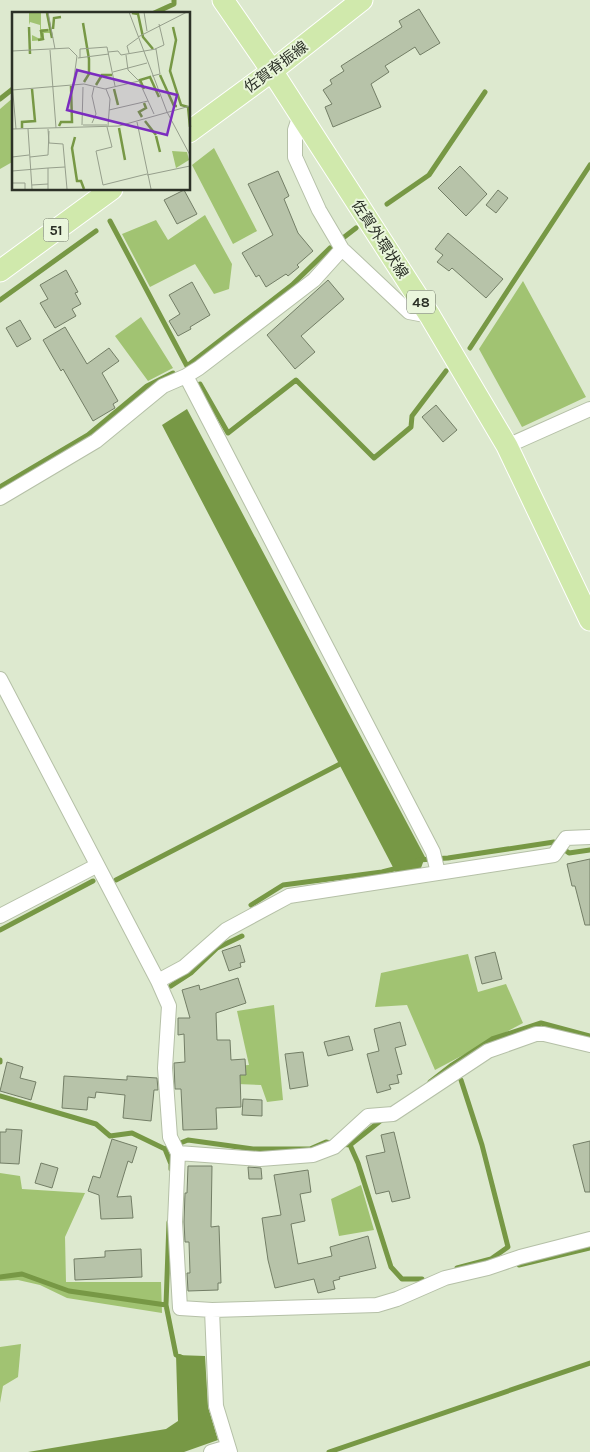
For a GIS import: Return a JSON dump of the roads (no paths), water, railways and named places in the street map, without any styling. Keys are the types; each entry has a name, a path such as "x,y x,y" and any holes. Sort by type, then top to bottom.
{"main road":[{"name":"佐賀外環状線","path":"223,0 272,71 430,316 507,446 590,620"},
{"name":"佐賀脊振線","path":"190,131 272,71 362,0"},
{"name":"51","path":"0,271 111,190"}],"street":[{"path":"300,115 295,130 295,158 319,210 342,248 409,312 430,316"},
{"path":"0,498 96,441 163,386 200,368 314,280 342,248"},
{"path":"186,376 433,852 438,873"},
{"path":"507,446 590,409"},
{"path":"0,679 96,866 158,981 169,1006 165,1068 170,1137 178,1153 175,1222 180,1308 212,1310 377,1304 397,1299 446,1278 590,1239"},
{"path":"158,981 184,966 226,930 289,896 554,854 566,838 590,837"},
{"path":"0,916 96,866"},
{"path":"178,1153 260,1159 313,1155 338,1143 368,1116 388,1114 488,1051 536,1034 544,1034 590,1045"},
{"path":"212,1310 216,1406 229,1449 212,1451"}],"waterway":[{"path":"156,12 174,4 174,0"},
{"path":"0,99 12,90"},
{"path":"387,204 429,175 485,92"},
{"path":"470,348 590,165"},
{"path":"110,221 187,366 292,285 330,248"},
{"path":"343,238 356,228"},
{"path":"0,300 96,231"},
{"path":"200,384 228,433 296,380 374,458 411,427 412,416 446,371"},
{"path":"0,487 88,435 147,386 173,373"},
{"path":"116,880 340,764"},
{"path":"418,860 448,858 554,842 569,853 590,850"},
{"path":"251,905 283,885 382,872 398,868"},
{"path":"0,930 93,881"},
{"path":"171,986 191,973 217,948 242,936"},
{"path":"430,1082 492,1039 541,1023 590,1036"},
{"path":"457,1268 491,1259 508,1247 482,1145 461,1080"},
{"path":"0,1096 96,1124 110,1136 132,1133 165,1149 188,1140 253,1149 310,1149 326,1142 331,1143"},
{"path":"340,1144 350,1145 384,1118"},
{"path":"350,1145 358,1163 391,1267 402,1279 422,1279"},
{"path":"165,1149 171,1169"},
{"path":"169,1222 166,1305 176,1355 181,1357"},
{"path":"519,1265 590,1248"},
{"path":"0,1277 22,1274 69,1291 166,1305"},
{"path":"329,1452 590,1363"}]}
